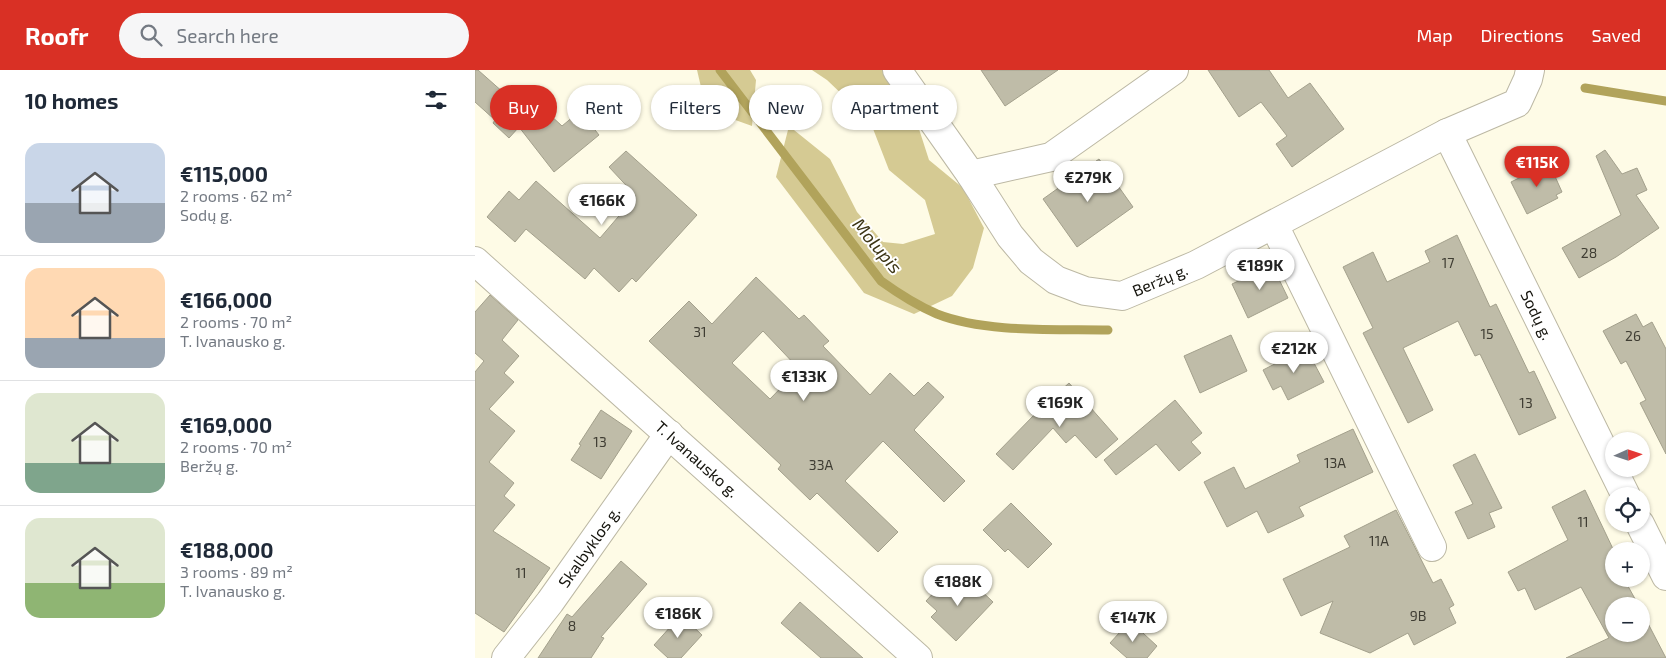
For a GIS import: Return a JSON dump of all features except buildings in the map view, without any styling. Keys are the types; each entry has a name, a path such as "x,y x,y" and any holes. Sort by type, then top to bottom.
{"street":[{"name":"Beržų g.","path":"897,70 971,175 1010,236 1031,261 1056,280 1085,291 1122,296 1196,265 1447,134 1517,103 1530,70"},
{"path":"971,175 1051,157 1174,70"},
{"name":"Sodų g.","path":"1447,134 1623,487"},
{"path":"1274,225 1432,547"},
{"name":"T. Ivanausko g.","path":"475,261 918,658"},
{"name":"Skalbyklos g.","path":"506,658 550,602 669,434"},
{"path":"1644,532 1666,576"}],"shaded area":[{"path":"697,70 750,70 756,80 756,85 749,85 749,125 739,121 739,85 701,85"},
{"path":"812,70 884,70 893,85 832,85"},
{"path":"788,130 794,130 830,159 857,212 883,242 903,244 935,234 925,200 889,170 873,130 919,130 929,160 963,188 984,228 973,268 952,296 914,314 864,293 776,177"}],"waterway":[{"name":"Molupis","path":"720,70 881,281 894,290 937,314 977,324 1021,329 1108,330"},
{"name":"Molupis","path":"1585,88 1666,101"}]}
